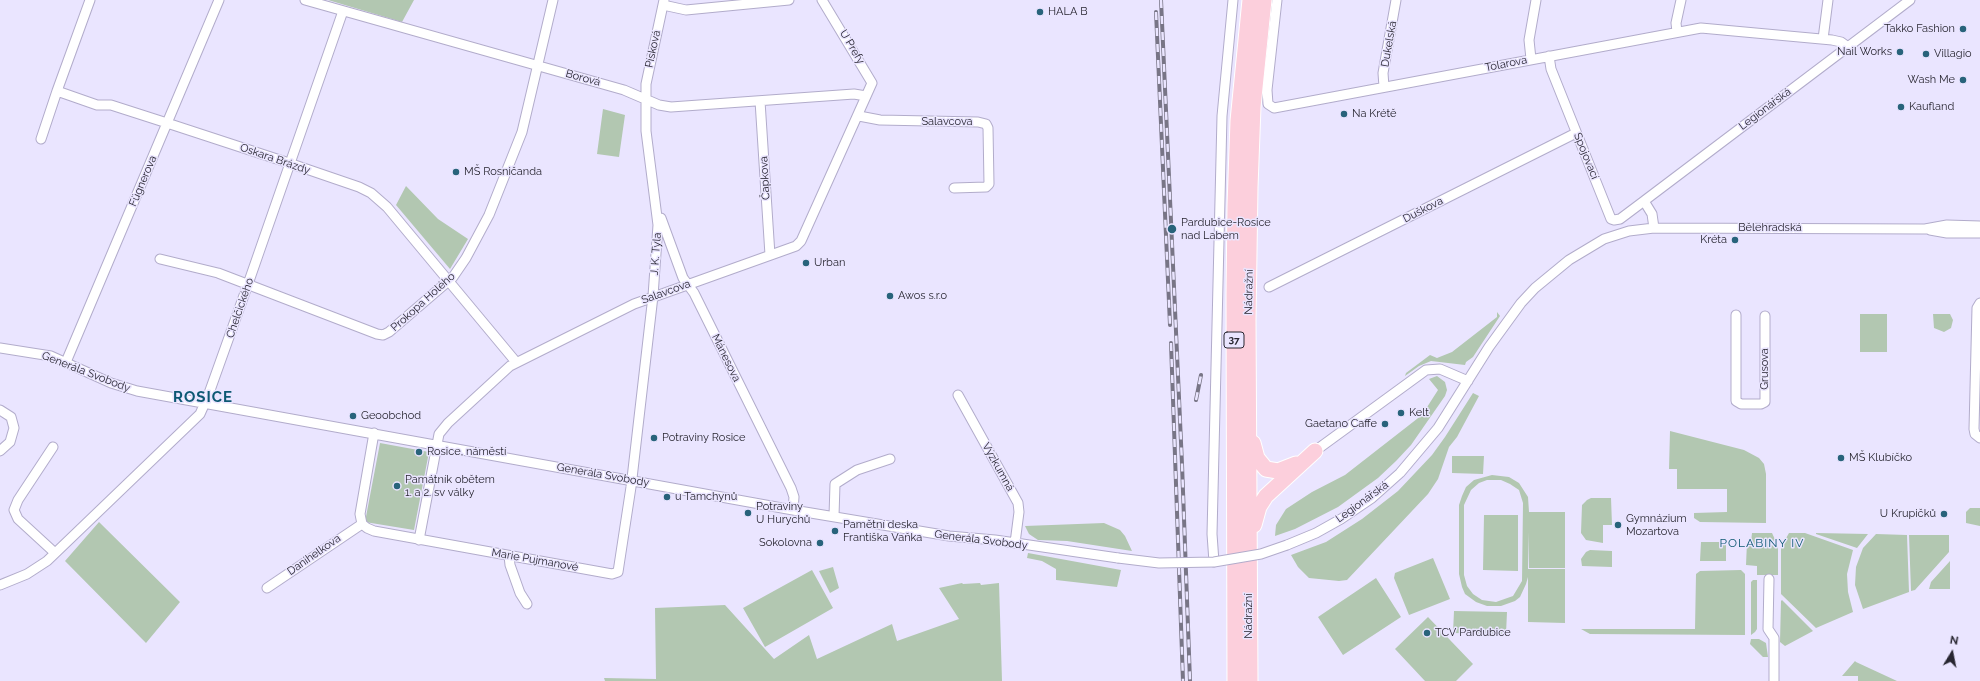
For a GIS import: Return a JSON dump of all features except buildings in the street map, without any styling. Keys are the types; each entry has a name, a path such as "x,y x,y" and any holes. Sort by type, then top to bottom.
{"main road":[{"name":"Nádražní","path":"1235,681 1235,206 1239,114 1250,0"},
{"name":"Nádražní","path":"1250,681 1248,421 1250,187 1253,107 1264,0"},
{"path":"1248,421 1257,458 1268,470 1274,472 1286,469 1315,451"},
{"path":"1249,552 1257,511 1262,502 1315,451"}],"street":[{"path":"41,139 90,0"},
{"name":"Fügnerova","path":"66,362 219,0"},
{"name":"Borová","path":"305,0 624,90 671,107 854,94 866,96"},
{"name":"Prokopa Holého","path":"160,259 218,273 383,335 389,332 449,281 466,258 496,200 522,132 553,0"},
{"path":"663,3 686,10 789,0"},
{"name":"U Prefy","path":"822,0 872,80 866,96"},
{"path":"1214,562 1212,534 1222,110 1233,0"},
{"name":"Tolarova","path":"1278,0 1268,82 1268,101 1270,106 1278,108 1531,59 1704,28 1823,39 1841,42 1848,47"},
{"name":"Dukelská","path":"1384,87 1383,73 1396,0"},
{"path":"1531,59 1529,40 1536,0"},
{"path":"1677,32 1676,23 1681,0"},
{"path":"1823,39 1828,0"},
{"name":"Legionářská","path":"1644,201 1910,0"},
{"name":"Písková","path":"646,98 647,76 663,3"},
{"name":"Chelčického","path":"0,585 30,572 55,553 200,414 248,284 343,11"},
{"name":"Spojovací","path":"1548,56 1551,69 1611,219 1620,219 1644,201"},
{"name":"Oskara Brázdy","path":"57,91 97,104 111,105 167,123 351,184 371,193 387,207 516,362"},
{"name":"Salavcova","path":"419,540 439,434 444,427 504,370 516,362 653,296 796,246 804,238 866,96"},
{"name":"J. K. Tyla","path":"632,480 653,296 658,236 656,206 646,131 646,98"},
{"name":"Čapkova","path":"760,101 770,255"},
{"name":"Salavcova","path":"858,116 880,120 978,122 986,124 988,128 989,184 986,187 954,188"},
{"name":"Duškova","path":"1269,287 1576,133"},
{"path":"1644,201 1652,214 1654,228"},
{"name":"Mánesova","path":"656,206 679,267 791,488 794,497 793,510"},
{"name":"Bělehradská","path":"1925,229 1947,225 1980,226"},
{"name":"Bělehradská","path":"1615,235 1629,231 1654,228 1925,229 1947,233 1980,233"},
{"name":"Legionářská","path":"1214,562 1255,555 1287,545 1316,533 1372,498 1396,477 1430,440 1512,315 1535,288 1583,250 1615,235"},
{"path":"1980,303 1977,308 1978,388 1974,429 1975,434 1980,438"},
{"name":"Grusova","path":"1736,316 1736,401 1741,404 1761,404 1765,402 1765,316"},
{"name":"Generála Svobody","path":"0,348 46,354 111,383 127,388 793,510 949,536 1118,558 1159,563 1214,562"},
{"path":"1315,451 1422,371 1430,368 1440,369 1468,381"},
{"name":"Výzkumná","path":"958,395 1018,503 1019,512 1015,544"},
{"path":"0,410 11,417 14,428 10,442 0,451"},
{"path":"362,524 360,508 374,433"},
{"path":"53,447 18,500 14,510 18,519 55,553"},
{"path":"834,516 834,486 837,482 857,470 890,459"},
{"name":"Marie Pujmanové","path":"362,524 374,531 419,540 616,573 620,568 632,480"},
{"name":"Danihelkova","path":"267,588 362,524"},
{"path":"509,556 510,565 520,593 527,604"},
{"path":"1769,579 1768,629 1774,638 1774,681"}],"green space":[{"path":"328,0 414,0 402,22"},
{"path":"603,109 625,115 619,157 597,154"},
{"path":"406,186 438,219 468,239 450,269 396,205"},
{"path":"1497,312 1500,316 1473,357 1466,362 1465,365 1431,361 1419,366 1405,376 1406,373 1430,355 1437,358 1452,352 1497,317"},
{"path":"1860,314 1887,314 1887,352 1860,352"},
{"path":"1933,314 1950,314 1953,320 1951,328 1944,332 1934,328"},
{"path":"1437,376 1445,382 1447,390 1445,396 1411,445 1396,461 1378,478 1338,507 1295,529 1275,536 1276,525 1286,509 1312,492 1345,475 1422,415 1438,390 1429,379"},
{"path":"1473,393 1479,396 1457,437 1449,447 1438,479 1428,494 1347,580 1339,581 1309,578 1298,567 1291,555 1326,542 1362,519 1398,491 1432,455"},
{"path":"1670,431 1744,450 1759,458 1764,464 1766,474 1766,523 1700,522 1694,518 1694,513 1727,512 1727,489 1677,489 1677,469 1669,469"},
{"path":"380,443 429,452 414,530 365,522"},
{"path":"1452,456 1484,456 1483,474 1452,473"},
{"path":"1492,475 1509,477 1519,483 1528,497 1529,512 1565,512 1565,568 1529,568 1528,532 1528,569 1565,569 1565,623 1528,622 1528,577 1520,597 1515,601 1501,606 1487,606 1476,602 1465,594 1459,574 1459,505 1466,487 1474,480","holes":["1487,480 1501,480 1519,490 1523,503 1522,581 1513,596 1496,602 1482,600 1473,594 1467,586 1464,575 1464,505 1471,490 1479,483"]},
{"path":"1591,498 1611,498 1612,525 1603,525 1603,543 1586,540 1581,533 1582,505"},
{"path":"1970,508 1980,508 1980,526 1966,523 1966,512"},
{"path":"1484,515 1518,515 1518,571 1483,570"},
{"path":"99,522 180,602 146,643 65,561"},
{"path":"1104,523 1120,530 1125,536 1132,551 1067,541 1038,540 1029,534 1025,526"},
{"path":"1752,533 1772,533 1778,546 1778,575 1757,575 1757,566 1746,565 1747,542 1751,542"},
{"path":"1789,533 1805,533 1853,550 1847,574 1848,592 1853,612 1816,628 1781,594 1781,547"},
{"path":"1816,533 1868,534 1857,548"},
{"path":"1876,534 1907,535 1909,592 1863,609 1855,585 1856,567 1863,548"},
{"path":"1909,535 1949,535 1949,552 1915,590 1911,591"},
{"path":"1701,542 1726,542 1726,561 1700,561"},
{"path":"1590,550 1612,551 1612,567 1582,566 1581,559 1586,552"},
{"path":"1028,553 1121,570 1117,587 1056,580 1056,569 1042,561 1027,558"},
{"path":"1433,558 1450,599 1409,615 1394,578 1395,573"},
{"path":"1950,561 1950,589 1929,589 1931,582"},
{"path":"833,567 839,588 830,593 819,571"},
{"path":"812,570 833,608 765,647 743,608"},
{"path":"1741,570 1745,574 1745,635 1590,634 1581,629 1695,629 1696,574 1700,571"},
{"path":"1376,578 1401,617 1343,655 1318,617"},
{"path":"1753,580 1757,580 1757,629 1751,635 1751,582"},
{"path":"962,583 980,583 981,585 999,583 1002,681 605,681 604,678 656,679 655,608 725,605 774,659 809,635 817,659 892,624 897,641 959,619 939,588"},
{"path":"1782,600 1813,631 1785,646 1780,642"},
{"path":"1454,611 1507,612 1506,634 1453,633"},
{"name":"TCV Pardubice","path":"1428,617 1473,664 1456,681 1425,681 1395,649"},
{"path":"1751,639 1759,639 1766,643 1768,657 1763,657 1750,644"},
{"path":"1855,661 1897,681 1858,681 1858,676 1842,676"}],"railway":[{"path":"1161,0 1182,464 1190,681"},
{"path":"1156,12 1170,325"},
{"path":"1171,343 1183,681"},
{"path":"1196,400 1201,375"}],"place":[{"name":"HALA B","path":"1040,12"},
{"name":"Takko Fashion","path":"1963,29"},
{"name":"Nail Works","path":"1900,52"},
{"name":"Villagio","path":"1926,54"},
{"name":"Wash Me","path":"1963,80"},
{"name":"Kaufland","path":"1901,107"},
{"name":"Na Krétě","path":"1344,114"},
{"name":"MŠ Rosničanda","path":"456,172"},
{"name":"Pardubice-Rosice nad Labem","path":"1172,229"},
{"name":"Kréta","path":"1735,240"},
{"name":"Urban","path":"806,263"},
{"name":"Awos s.r.o","path":"890,296"},
{"name":"Kelt","path":"1401,413"},
{"name":"Geoobchod","path":"353,416"},
{"name":"Gaetano Caffe","path":"1385,424"},
{"name":"Potraviny Rosice","path":"654,438"},
{"name":"Rosice, náměstí","path":"419,452"},
{"name":"MŠ Klubíčko","path":"1841,458"},
{"name":"Památník obětem 1. a 2. sv války","path":"397,486"},
{"name":"u Tamchynů","path":"667,497"},
{"name":"Potraviny U Hurychů","path":"748,513"},
{"name":"U Krupičků","path":"1944,514"},
{"name":"Gymnázium Mozartova","path":"1618,525"},
{"name":"Pamětní deska Františka Vaňka","path":"835,531"},
{"name":"Sokolovna","path":"820,543"},
{"name":"TCV Pardubice","path":"1427,633"}],"district":[{"name":"ROSICE","path":"203,397"},
{"name":"POLABINY IV","path":"1762,543"}]}
